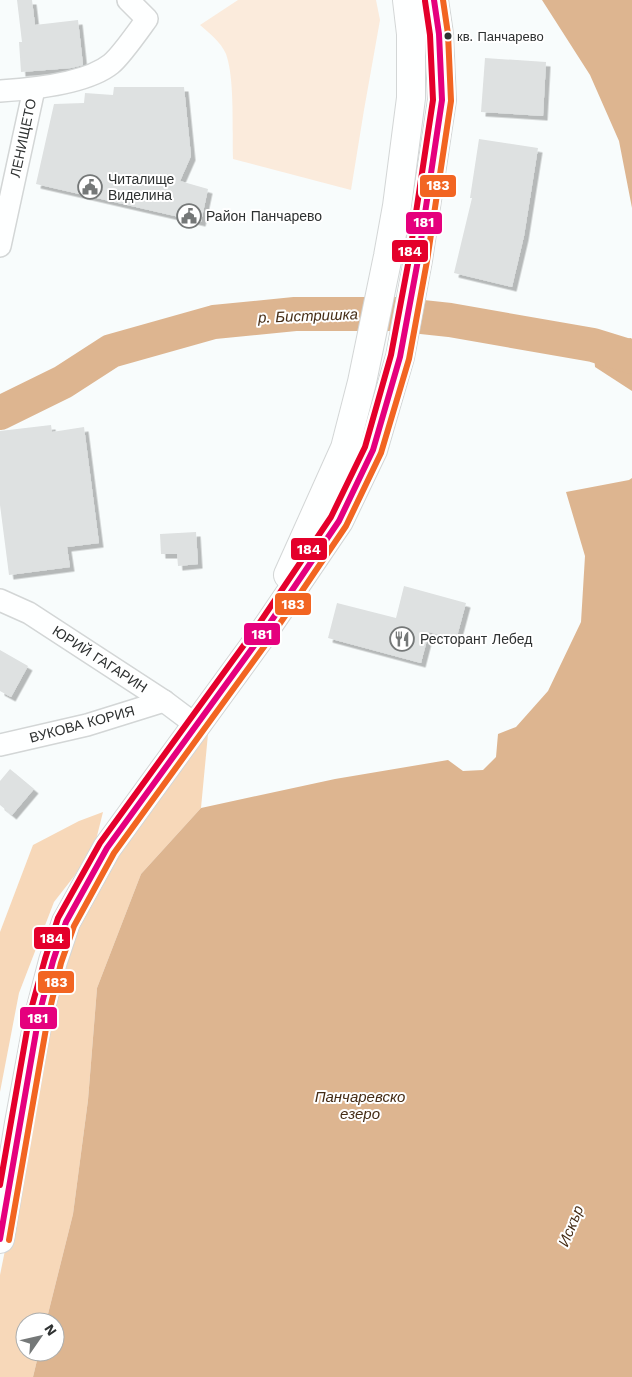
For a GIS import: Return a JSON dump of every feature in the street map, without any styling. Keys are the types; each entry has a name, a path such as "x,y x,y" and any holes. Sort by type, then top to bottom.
{"main road":[{"path":"259,639 345,448 362,382 397,206 411,98 410,34 406,0"},
{"path":"0,1239 39,1016 53,960 66,922 107,848 259,639 340,521 373,450 400,357 418,260 442,100 439,34 434,0"}],"street":[{"path":"0,91 34,89 88,76 112,64 147,19 128,0"},
{"name":"ЛЕНИЩЕТО","path":"0,246 34,89"},
{"name":"ЮРИЙ ГАГАРИН","path":"0,600 28,613 164,701 196,725"},
{"name":"ВУКОВА КОРИЯ","path":"0,745 87,725 164,701"}],"shaded area":[{"path":"238,0 376,0 380,20 351,190 233,159 232,91 229,64 221,46 200,25"},
{"path":"208,734 201,808 141,874 97,988 88,1100 73,1214 48,1312 15,1312 15,1362 37,1362 33,1377 0,1377 0,1275 63,964 84,913 118,850"},
{"path":"103,812 93,852 54,902 19,993 0,1092 0,932 33,845 79,821"}],"water":[{"path":"542,0 632,0 632,208 619,141 590,75"},
{"path":"631,338 632,391 595,367 593,345"},
{"name":"Панчаревско езеро","path":"632,478 632,1377 33,1377 37,1362 65,1362 65,1312 48,1312 73,1214 88,1100 97,988 141,874 201,808 335,779 448,760 463,771 483,770 496,757 498,734 516,727 548,691 581,622 585,556 566,492"}],"building":[{"path":"17,0 32,0 35,25 78,20 83,65 71,68 21,72 19,42 22,42"},
{"path":"485,58 546,62 543,116 481,112"},
{"path":"114,87 184,87 191,156 180,181 208,189 201,222 36,184 54,104 84,103 85,93 113,95"},
{"path":"479,139 538,148 524,236 512,287 454,273 472,198 470,198"},
{"path":"51,425 52,432 84,427 99,543 67,547 70,567 9,575 0,505 0,431"},
{"path":"196,532 198,564 178,566 177,554 161,554 160,534"},
{"path":"404,586 466,603 456,640 429,632 421,663 328,638 337,603 396,618"},
{"path":"0,650 28,666 11,697 0,691"},
{"path":"10,769 34,789 12,815 0,805 0,781"}],"waterway":[{"name":"р. Бистришка","path":"0,413 63,382 111,351 214,322 295,314 394,314 450,320 593,345 632,357"}],"transit line":[{"name":"181","path":"0,1239 39,1015 53,961 66,922 107,848 259,639 339,521 373,450 400,357 418,260 442,100 439,34 434,0"},
{"name":"183","path":"9,1240 48,1017 61,963 74,926 114,853 266,644 346,526 381,453 409,359 427,261 451,101 448,34 443,0"},
{"name":"184","path":"0,1185 30,1013 58,918 100,843 252,634 331,517 365,447 391,355 409,259 433,100 430,35 425,1"}],"place":[{"name":"кв. Панчарево","path":"448,36"},
{"name":"Читалище Виделина","path":"90,187"},
{"name":"Район Панчарево","path":"189,216"},
{"name":"Ресторант Лебед","path":"402,639"}],"water label":[{"name":"Искър","path":"571,1226"}]}
